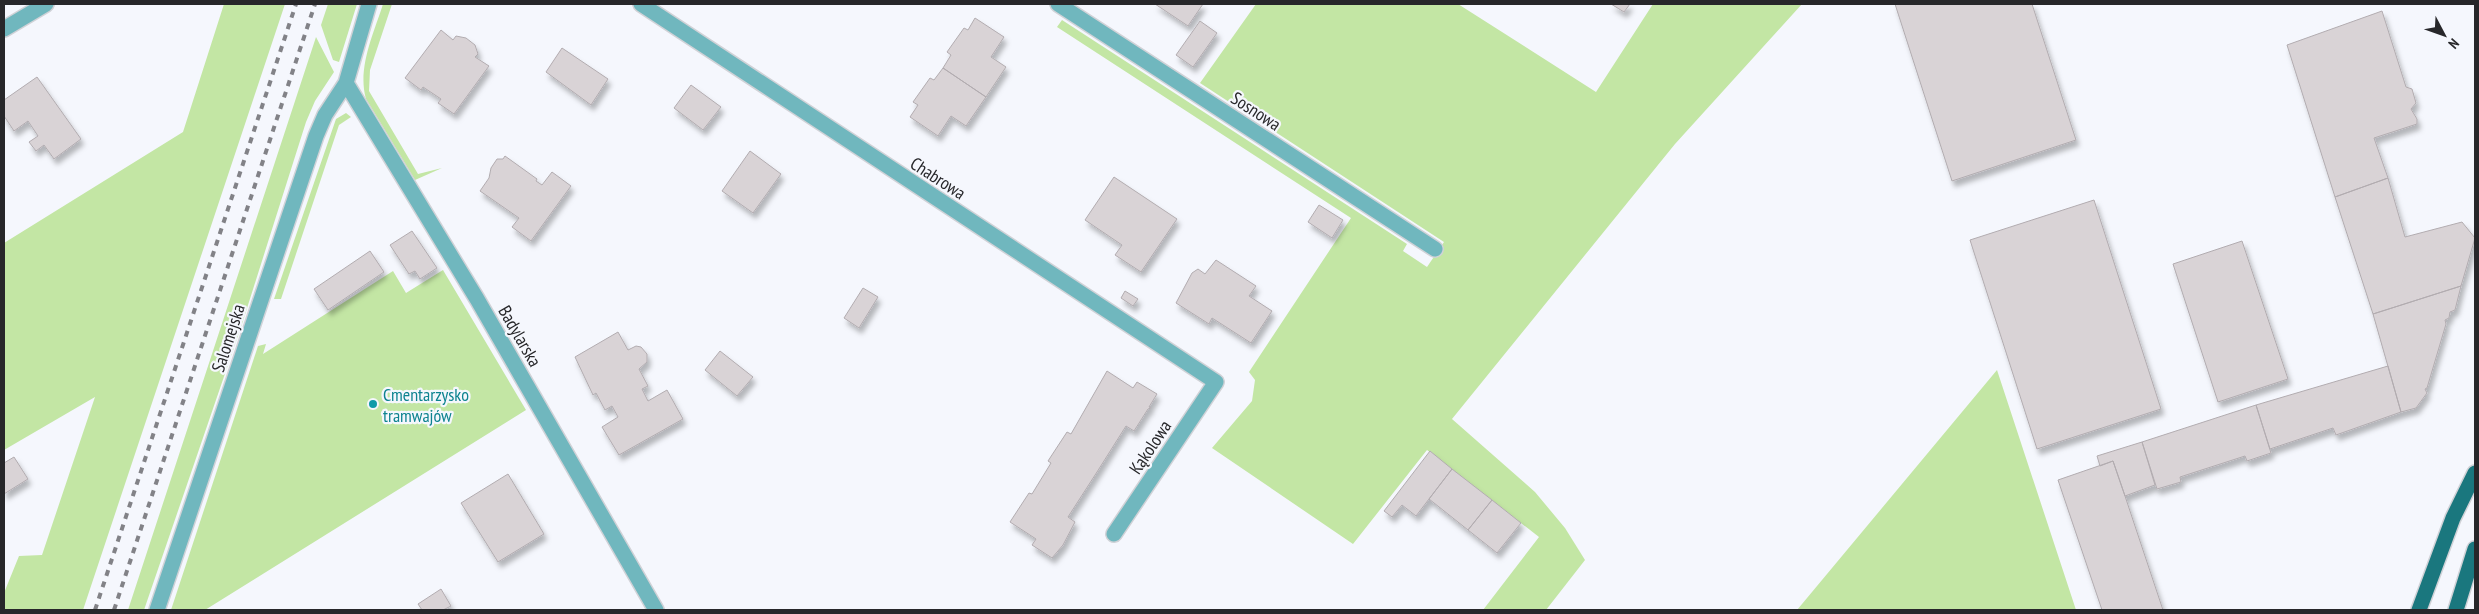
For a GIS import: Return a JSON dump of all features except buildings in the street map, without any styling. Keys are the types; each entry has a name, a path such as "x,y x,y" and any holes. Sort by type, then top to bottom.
{"main road":[{"path":"2419,610 2453,518 2475,473"},
{"path":"2456,610 2475,548"}],"street":[{"path":"4,30 46,4"},
{"name":"Salomejska","path":"157,610 316,136 325,114 346,82 369,4"},
{"name":"Chabrowa","path":"641,4 1216,382"},
{"name":"Sosnowa","path":"1058,4 1434,249"},
{"name":"Badylarska","path":"346,82 477,299 656,610"},
{"name":"Kąkolowa","path":"1114,534 1216,382"}],"green space":[{"path":"224,4 285,4 83,610 4,610 4,593 19,556 42,555 95,397 4,450 4,243 183,132"},
{"path":"328,4 357,4 339,62 333,60 321,25"},
{"path":"383,4 392,4 370,70 369,91 418,174 442,168 415,180 366,99 364,87 365,63"},
{"path":"1256,4 1458,4 1596,92 1653,4 1802,4 1675,144 1452,419 1535,492 1565,528 1585,560 1546,610 1483,610 1539,537 1427,450 1353,544 1212,448 1252,401 1255,380 1249,372 1351,218 1057,27 1062,20 1407,244 1403,251 1427,267 1444,242 1200,83"},
{"path":"316,37 334,72 315,101 306,122 242,324 144,610 128,610"},
{"path":"346,113 351,117 339,125 281,299 274,299 336,119"},
{"path":"443,270 526,410 205,610 171,610 258,346 266,344 263,354 393,271 406,293"},
{"path":"1997,370 2076,610 1797,610"}],"railway":[{"path":"95,610 296,4"},
{"path":"114,610 315,4"}],"place":[{"name":"Cmentarzysko tramwajów","path":"373,404"}]}
